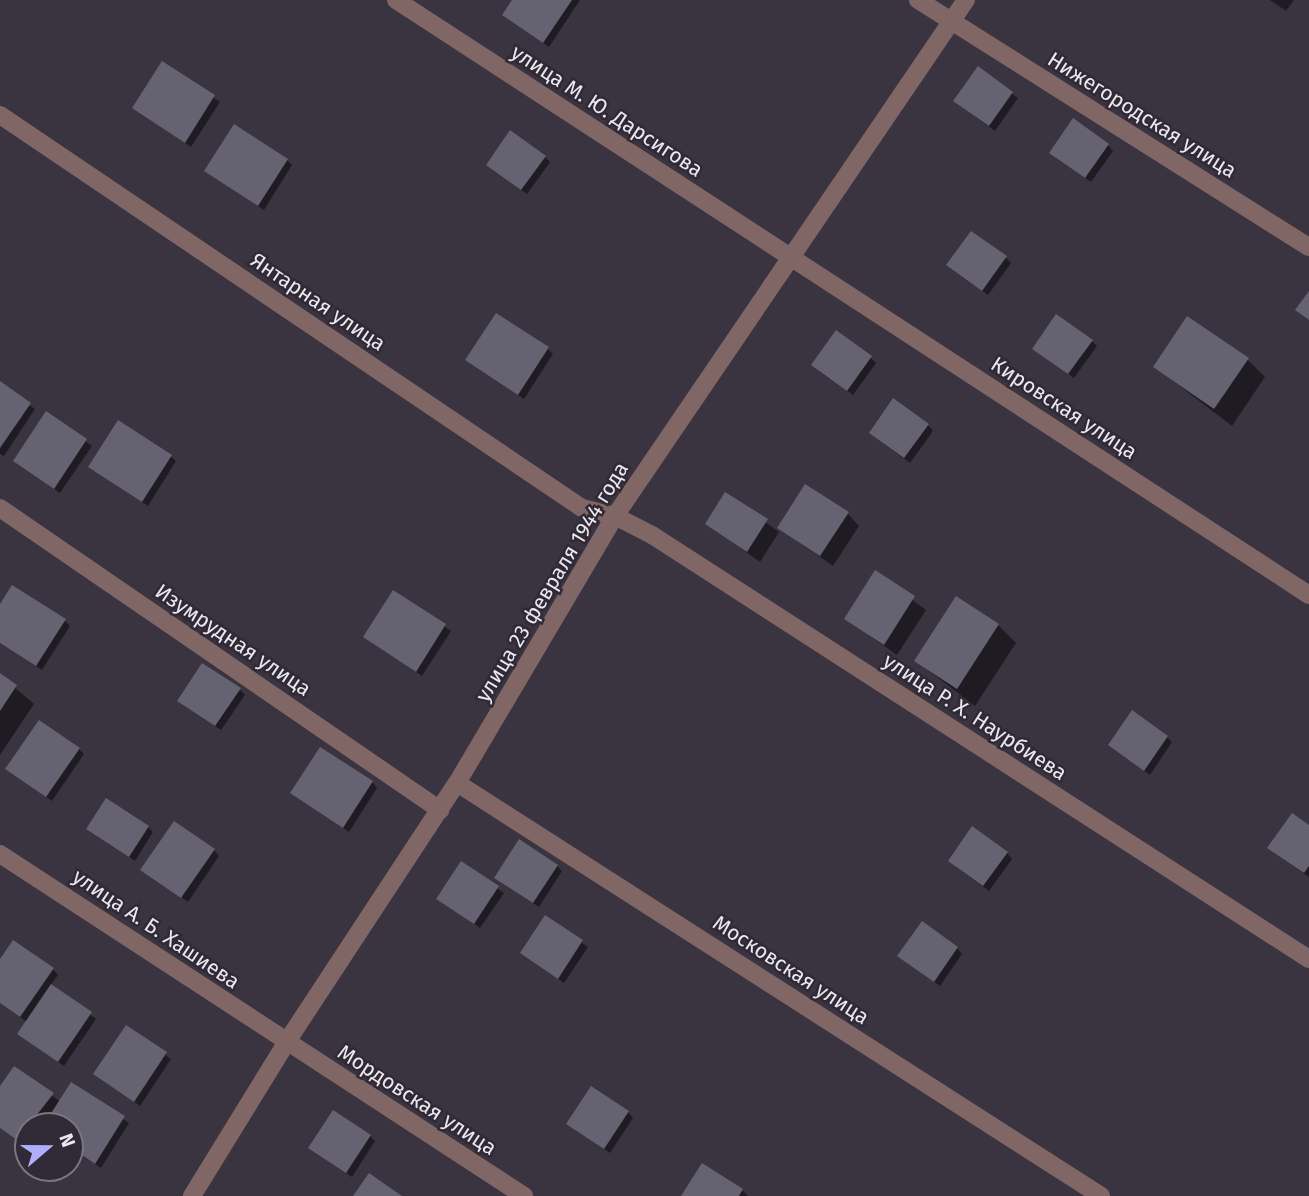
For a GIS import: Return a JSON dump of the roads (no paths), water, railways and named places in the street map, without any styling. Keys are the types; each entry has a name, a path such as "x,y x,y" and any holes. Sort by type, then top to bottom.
{"street":[{"name":"улица М. Ю. Дарсигова","path":"396,0 793,259"},
{"name":"Нижегородская улица","path":"918,0 1309,247"},
{"name":"улица 23 февраля 1944 года","path":"192,1196 286,1043 457,783 615,516 793,259 966,0"},
{"name":"Янтарная улица","path":"0,115 582,508 615,516"},
{"name":"Кировская улица","path":"793,259 1309,595"},
{"name":"Изумрудная улица","path":"0,508 440,810"},
{"name":"улица Р. Х. Наурбиева","path":"615,516 1309,959"},
{"name":"Московская улица","path":"457,783 1101,1196"},
{"name":"улица А. Б. Хашиева","path":"0,853 286,1043"},
{"name":"Мордовская улица","path":"286,1043 524,1196"}]}
